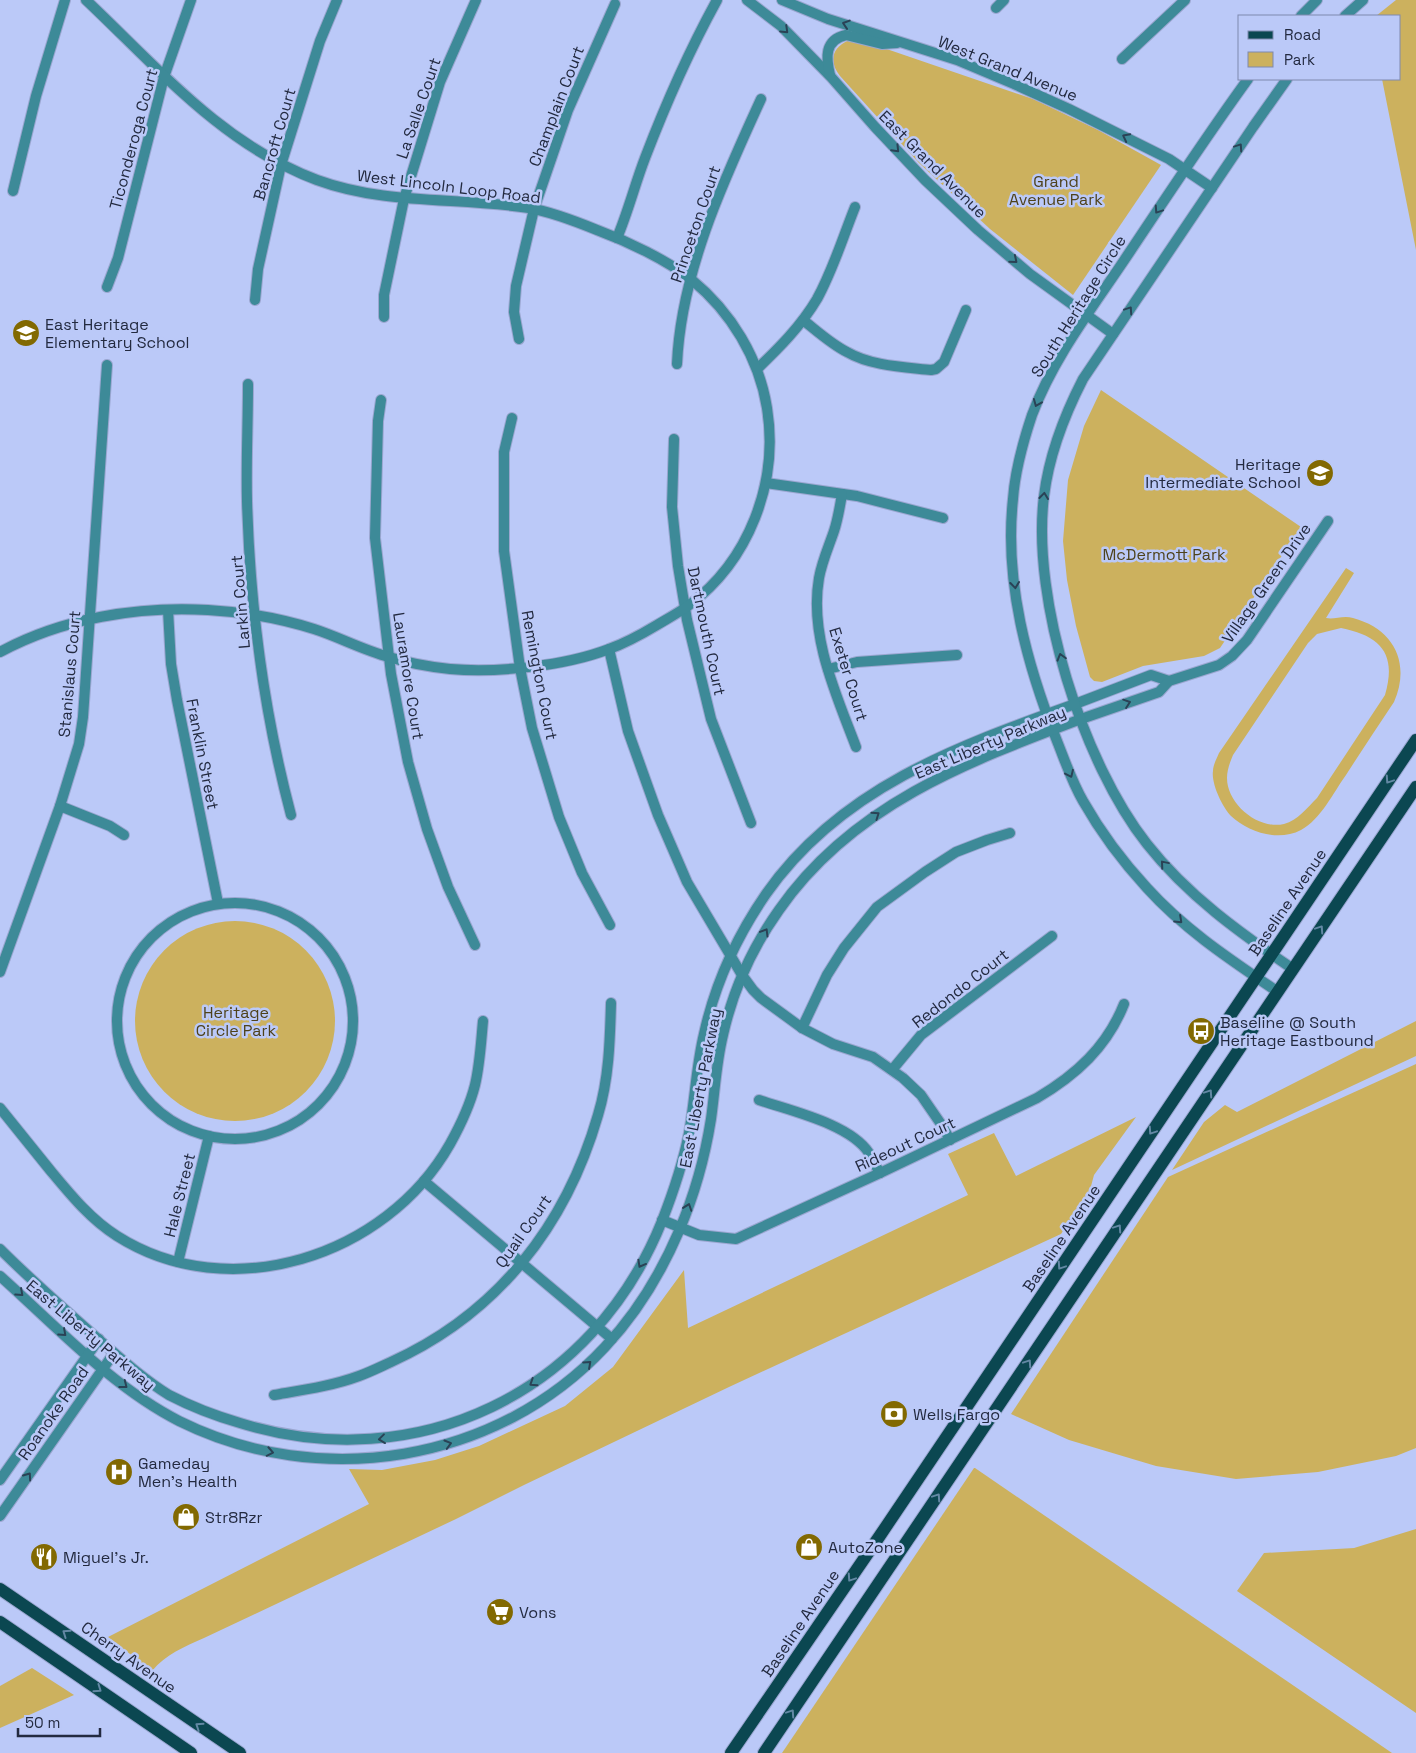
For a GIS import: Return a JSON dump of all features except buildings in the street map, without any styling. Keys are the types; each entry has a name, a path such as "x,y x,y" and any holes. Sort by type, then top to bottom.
{"main road":[{"name":"Baseline Avenue","path":"731,1753 879,1537 1416,740"},
{"path":"764,1753 1416,787"},
{"name":"Cherry Avenue","path":"0,1589 240,1753"},
{"path":"0,1622 191,1753"}],"street":[{"path":"13,191 36,96 65,0"},
{"name":"West Lincoln Loop Road","path":"0,652 42,633 88,620 126,613 206,610 279,619 311,628 388,657 447,669 493,670 548,664 609,650 685,608 718,578 736,554 753,523 766,484 769,428 765,399 757,369 744,342 728,318 691,279 671,266 617,238 572,220 534,209 496,204 404,199 361,192 320,181 281,165 220,125 164,77 86,0"},
{"name":"Ticonderoga Court","path":"107,287 118,258 164,77 190,0"},
{"name":"Bancroft Court","path":"255,300 258,269 281,165 320,41 337,0"},
{"name":"La Salle Court","path":"384,317 384,295 404,199 440,82 476,0"},
{"path":"617,238 644,159 670,95 696,38 717,0"},
{"name":"East Grand Avenue","path":"747,0 781,26 831,77 925,180 978,230 1030,274 1113,334"},
{"name":"West Grand Avenue","path":"782,0 828,18 956,60 1054,102 1169,159 1212,188"},
{"path":"996,8 1004,0"},
{"path":"1122,59 1185,0"},
{"path":"1302,15 1317,0"},
{"path":"1346,15 1363,0"},
{"name":"Champlain Court","path":"519,339 514,312 516,286 534,209 568,110 615,4"},
{"path":"831,77 826,55 831,44 840,36 846,35 882,44 905,43"},
{"name":"South Heritage Circle","path":"1247,80 1056,364 1033,413 1021,453 1013,499 1011,536 1016,596 1029,660 1052,730 1082,799 1136,876 1188,928 1278,992"},
{"path":"1286,80 1083,379 1069,407 1052,455 1044,496 1043,559 1049,605 1058,646 1075,704 1110,786 1132,824 1170,871 1198,899 1293,969"},
{"name":"Princeton Court","path":"677,364 680,324 691,279 720,190 761,99"},
{"path":"757,369 803,320 823,286 855,207"},
{"path":"803,320 837,346 857,357 881,363 931,370 936,369 944,362 966,310"},
{"name":"Stanislaus Court","path":"0,972 74,764 81,729 107,365"},
{"name":"Larkin Court","path":"248,384 247,500 254,615 270,723 292,816"},
{"name":"Lauramore Court","path":"382,400 378,421 375,538 388,657 406,753 418,800 448,887 475,945"},
{"name":"Remington Court","path":"512,418 504,452 504,550 520,668 532,728 559,818 582,873 610,925"},
{"name":"Dartmouth Court","path":"674,438 672,507 685,608 711,719 751,823"},
{"path":"766,484 842,494 943,518"},
{"name":"Exeter Court","path":"842,494 834,530 821,566 817,590 818,624 828,668 856,747"},
{"name":"Village Green Drive","path":"1075,704 1150,676 1169,681 1219,665 1238,651 1247,640 1328,521"},
{"name":"Franklin Street","path":"168,610 170,648 177,700 218,903"},
{"path":"609,650 628,730 658,815 687,882 742,975 761,998 802,1028 833,1044 873,1057 903,1078 921,1095 950,1140"},
{"path":"828,668 857,662 957,655"},
{"name":"Village Green Drive","path":"1081,719 1160,692 1169,681"},
{"name":"East Liberty Parkway","path":"0,1249 98,1339 148,1380 168,1394 218,1416 286,1436 322,1440 373,1440 407,1435 455,1422 499,1403 536,1381 553,1368 598,1327 628,1286 643,1259 662,1220 679,1172 689,1133 700,1050 715,996 731,956 768,892 804,850 843,815 879,790 926,763 976,740 1075,704"},
{"name":"East Liberty Parkway","path":"0,1276 102,1368 151,1405 188,1425 223,1439 262,1451 295,1457 339,1460 367,1459 418,1452 451,1444 504,1422 532,1407 561,1387 588,1364 612,1339 652,1285 681,1228 702,1158 711,1120 716,1071 723,1033 742,975 767,928 796,887 814,867 857,829 880,812 931,781 1081,719"},
{"path":"60,806 110,826 124,835"},
{"path":"802,1028 827,974 844,948 876,907 956,852 987,840 1010,834"},
{"path":"239,902 265,906 289,915 311,929 329,948 342,970 351,994 354,1022 350,1050 339,1077 329,1093 308,1114 284,1129 266,1135 238,1139 209,1136 189,1130 175,1123 156,1109 140,1091 122,1056 117,1032 120,993 128,971 140,951 168,923 181,915 218,903 239,902"},
{"name":"Redondo Court","path":"892,1070 921,1035 1052,936"},
{"name":"Quail Court","path":"274,1395 313,1388 360,1376 414,1351 454,1326 486,1301 512,1275 554,1219 574,1183 588,1148 599,1114 606,1080 612,1003"},
{"name":"Rideout Court","path":"662,1220 699,1235 736,1239 880,1174 1037,1098 1068,1078 1092,1056 1109,1035 1124,1004"},
{"path":"0,1108 70,1194 95,1220 117,1236 149,1253 178,1262 204,1267 232,1269 269,1266 320,1253 354,1238 382,1220 406,1200 424,1181 449,1146 469,1104 475,1084 484,1021"},
{"path":"759,1100 840,1129 865,1148 880,1174"},
{"name":"Hale Street","path":"178,1262 209,1136"},
{"path":"424,1181 612,1339"},
{"name":"Roanoke Road","path":"0,1480 98,1339"},
{"name":"Roanoke Road","path":"0,1516 114,1353"}],"green space":[{"path":"1396,0 1416,0 1416,250 1382,80 1401,80 1401,15 1377,15"},
{"name":"Grand Avenue Park","path":"849,40 872,44 1033,99 1098,130 1161,165 1073,295 990,229 919,163 840,76 836,71 833,61 835,51"},
{"name":"McDermott Park","path":"1101,390 1301,527 1220,648 1204,656 1143,666 1102,682 1094,681 1090,677 1076,626 1067,580 1063,541 1068,480 1084,426"},
{"path":"1346,568 1354,573 1326,618 1353,618 1379,630 1395,650 1401,674 1394,702 1321,813 1308,825 1292,834 1264,834 1246,827 1231,816 1215,788 1213,769 1219,753","holes":["1341,628 1355,631 1376,642 1387,658 1389,668 1385,695 1317,798 1302,813 1294,820 1284,824 1274,825 1255,819 1238,806 1228,788 1227,778 1233,755 1308,643 1317,634"]},
{"name":"Heritage Circle Park","path":"225,921 245,921 264,925 282,933 306,950 318,965 331,992 335,1021 331,1050 318,1077 306,1092 291,1104 264,1117 245,1121 225,1121 206,1117 188,1109 164,1092 152,1077 139,1050 135,1031 135,1011 139,992 147,974 164,950 179,938 206,925"},
{"path":"1416,1021 1416,1056 1172,1170 1204,1122 1225,1105 1237,1112"},
{"path":"1416,1064 1416,1448 1396,1456 1318,1472 1236,1479 1156,1466 1069,1440 1011,1414 1168,1177"},
{"path":"1136,1117 1094,1175 1090,1190 1061,1234 729,1387 456,1519 176,1651 152,1671 108,1637 369,1504 349,1469 382,1470 435,1460 479,1446 565,1406 613,1367 684,1270 688,1328 968,1195 948,1154 994,1133 1016,1176"},
{"path":"975,1468 1392,1753 782,1753"},
{"path":"1416,1529 1416,1713 1237,1591 1264,1553 1354,1548"},
{"path":"32,1668 74,1695 0,1728 0,1686"}],"place":[{"name":"East Heritage Elementary School","path":"26,333"},
{"name":"Heritage Intermediate School","path":"1320,473"},
{"name":"Baseline @ South Heritage Eastbound","path":"1201,1031"},
{"name":"Wells Fargo","path":"894,1414"},
{"name":"Gameday Men's Health","path":"119,1472"},
{"name":"Str8Rzr","path":"186,1517"},
{"name":"AutoZone","path":"809,1547"},
{"name":"Miguel's Jr.","path":"44,1557"},
{"name":"Vons","path":"500,1612"}]}
